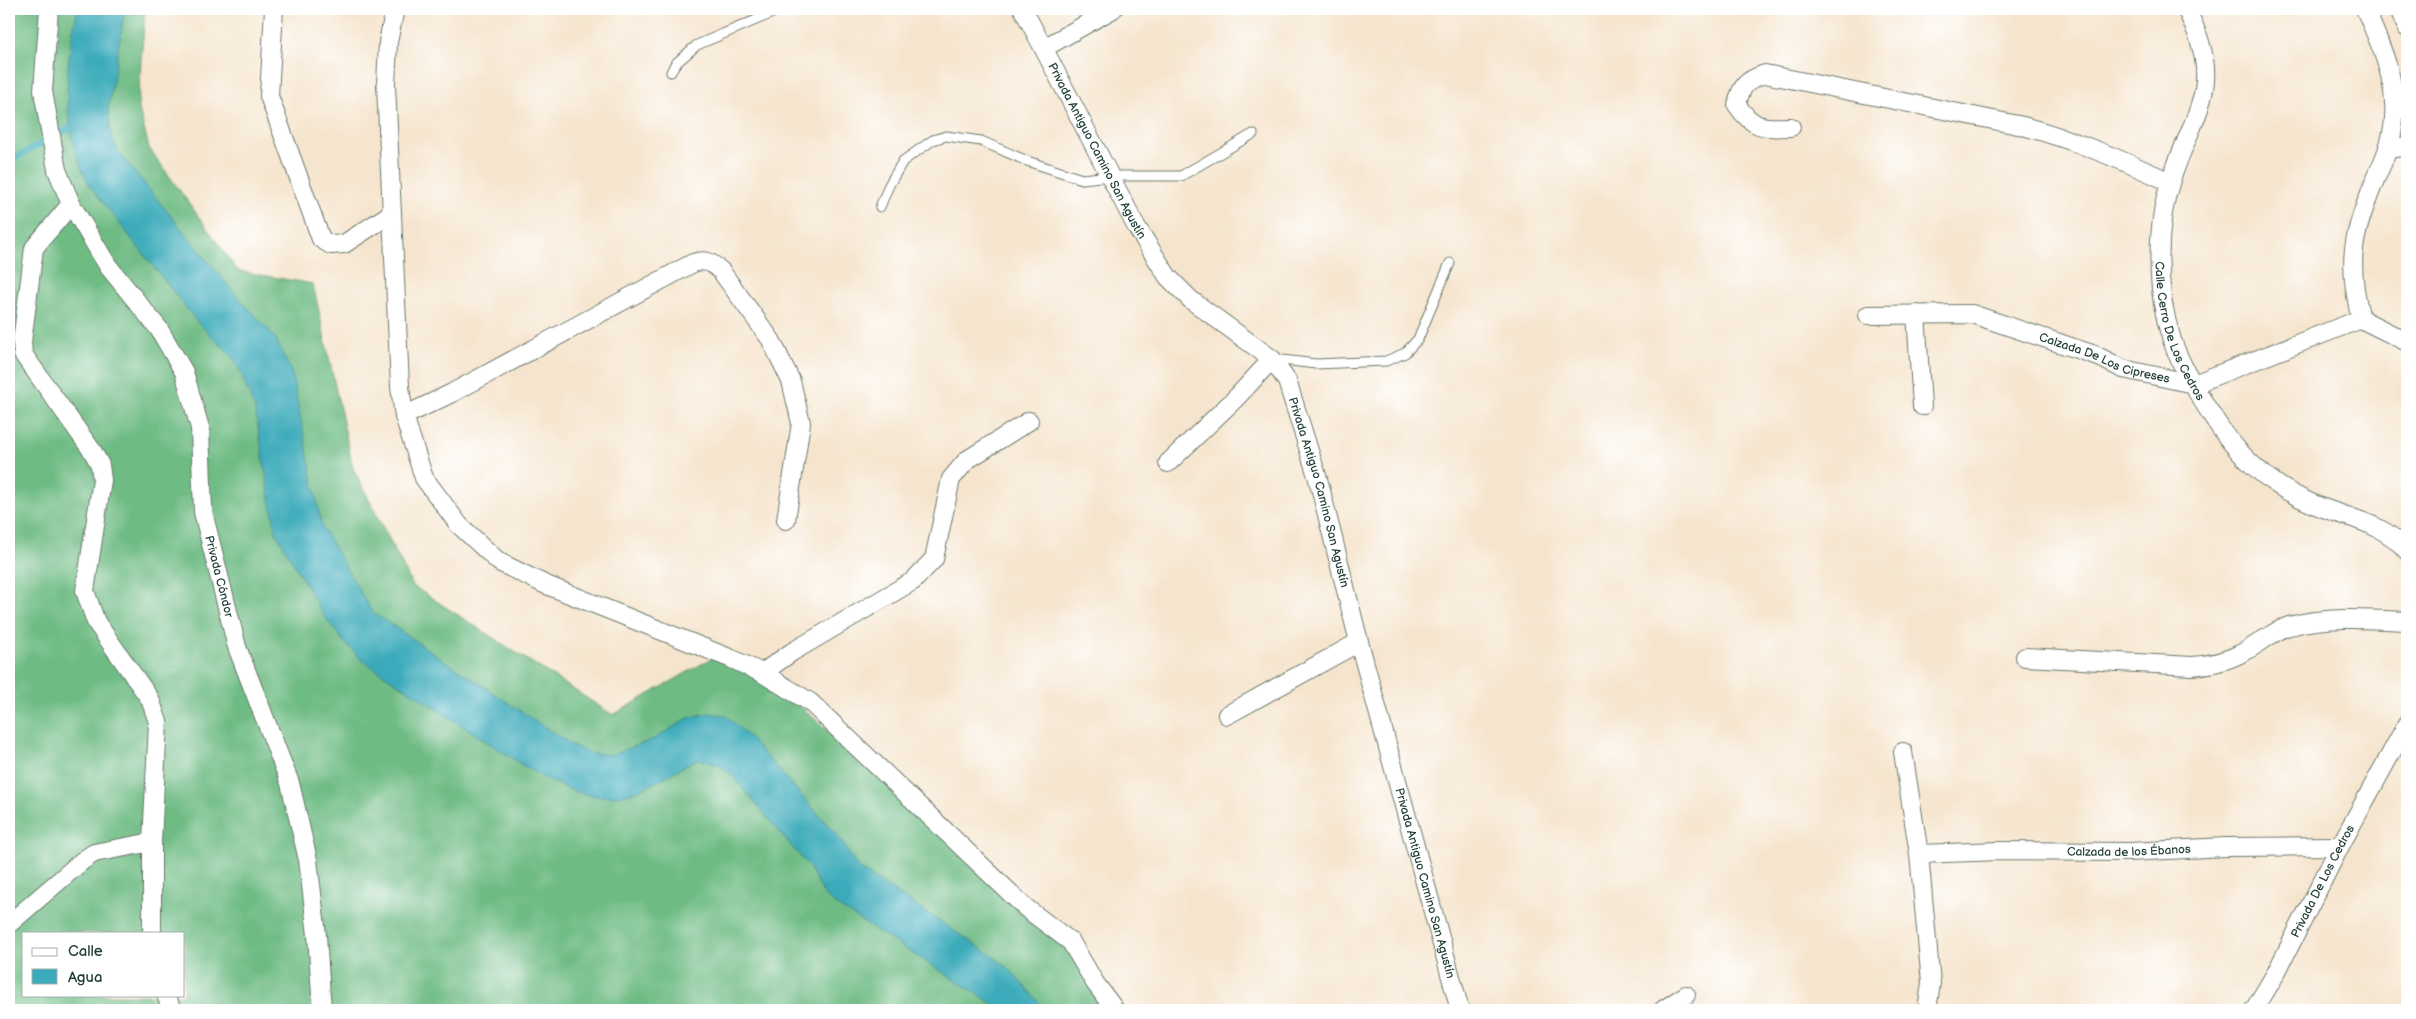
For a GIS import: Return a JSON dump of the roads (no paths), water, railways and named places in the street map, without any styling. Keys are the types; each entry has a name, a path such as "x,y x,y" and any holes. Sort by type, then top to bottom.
{"street":[{"name":"Privada Cóndor","path":"48,9 43,92 57,170 71,204 108,266 159,329 184,372 200,428 203,512 237,647 290,783 308,860 317,935 322,1010"},
{"path":"274,9 269,96 321,239 332,245 344,244 392,213"},
{"path":"395,9 388,42 386,85 400,387 404,416 424,478 460,525 500,562 544,584 762,673 810,702 1026,908 1070,942 1095,983 1115,1010"},
{"name":"Privada Antiguo Camino San Agustín","path":"1024,9 1136,226 1168,277 1192,300 1272,359 1287,381 1318,479 1359,642 1460,1010"},
{"path":"1044,48 1113,9"},
{"name":"Calle Cerro De Los Cedros","path":"2186,9 2204,48 2207,67 2206,84 2200,106 2170,182 2162,228 2160,267 2162,304 2173,342 2194,384 2231,443 2257,470 2280,488 2311,504 2377,527 2398,539 2407,551"},
{"path":"2361,319 2351,273 2354,239 2360,217 2388,149 2394,118 2393,94 2388,68 2365,9"},
{"path":"2399,9 2407,28"},
{"path":"1791,126 1767,128 1748,121 1737,105 1740,90 1744,84 1753,78 1765,74 2023,126 2063,137 2104,152 2170,182"},
{"path":"2388,149 2407,146"},
{"path":"71,204 34,248 22,342 23,354 93,452 100,466 102,480 85,591 96,622 150,699 158,722 152,842 152,932"},
{"path":"404,416 452,393 692,263 703,260 711,262 721,271 771,340 791,381 801,423 786,520"},
{"path":"1916,314 1922,406"},
{"name":"Calzada De Los Cipreses","path":"1868,315 1972,314 2095,356 2123,369 2194,384"},
{"path":"2194,384 2361,319 2407,342"},
{"path":"1168,463 1237,397 1272,359"},
{"path":"762,673 792,652 913,581 934,559 951,479 967,460 1029,421"},
{"path":"2025,657 2192,666 2212,664 2240,654 2288,626 2334,620 2407,621"},
{"path":"1227,715 1359,642"},
{"name":"Privada De Los Cedros","path":"2254,1010 2275,975 2340,846 2393,753 2407,724"},
{"path":"1903,752 1919,854 1931,982 1928,1010"},
{"path":"9,924 82,861 94,854 152,842"},
{"name":"Calzada de los Ébanos","path":"1919,854 2000,850 2112,853 2226,847 2340,846"},
{"path":"1663,1010 1686,995"},
{"path":"166,996 172,1010"}],"lane":[{"path":"671,72 675,64 697,45 782,9"},
{"path":"880,207 888,185 903,161 933,140 946,136 981,141 1027,161 1082,179 1110,176 1181,176 1253,134"},
{"path":"1272,359 1324,364 1386,360 1405,353 1418,339 1450,263"}],"water":[{"path":"78,9 125,9 108,109 111,136 119,153 236,295 275,337 292,374 322,527 372,612 570,744 589,753 611,755 654,739 688,718 709,713 726,716 749,737 838,836 858,868 997,959 1009,969 1046,1010 998,1010 992,1003 840,908 825,896 809,867 730,773 719,765 698,759 652,784 622,795 607,797 580,793 553,782 527,768 362,660 344,642 324,616 276,533 255,410 241,373 231,355 198,323 90,186 81,166 74,145 67,99 69,53"}],"waterway":[{"path":"9,166 18,156 76,125"}]}
